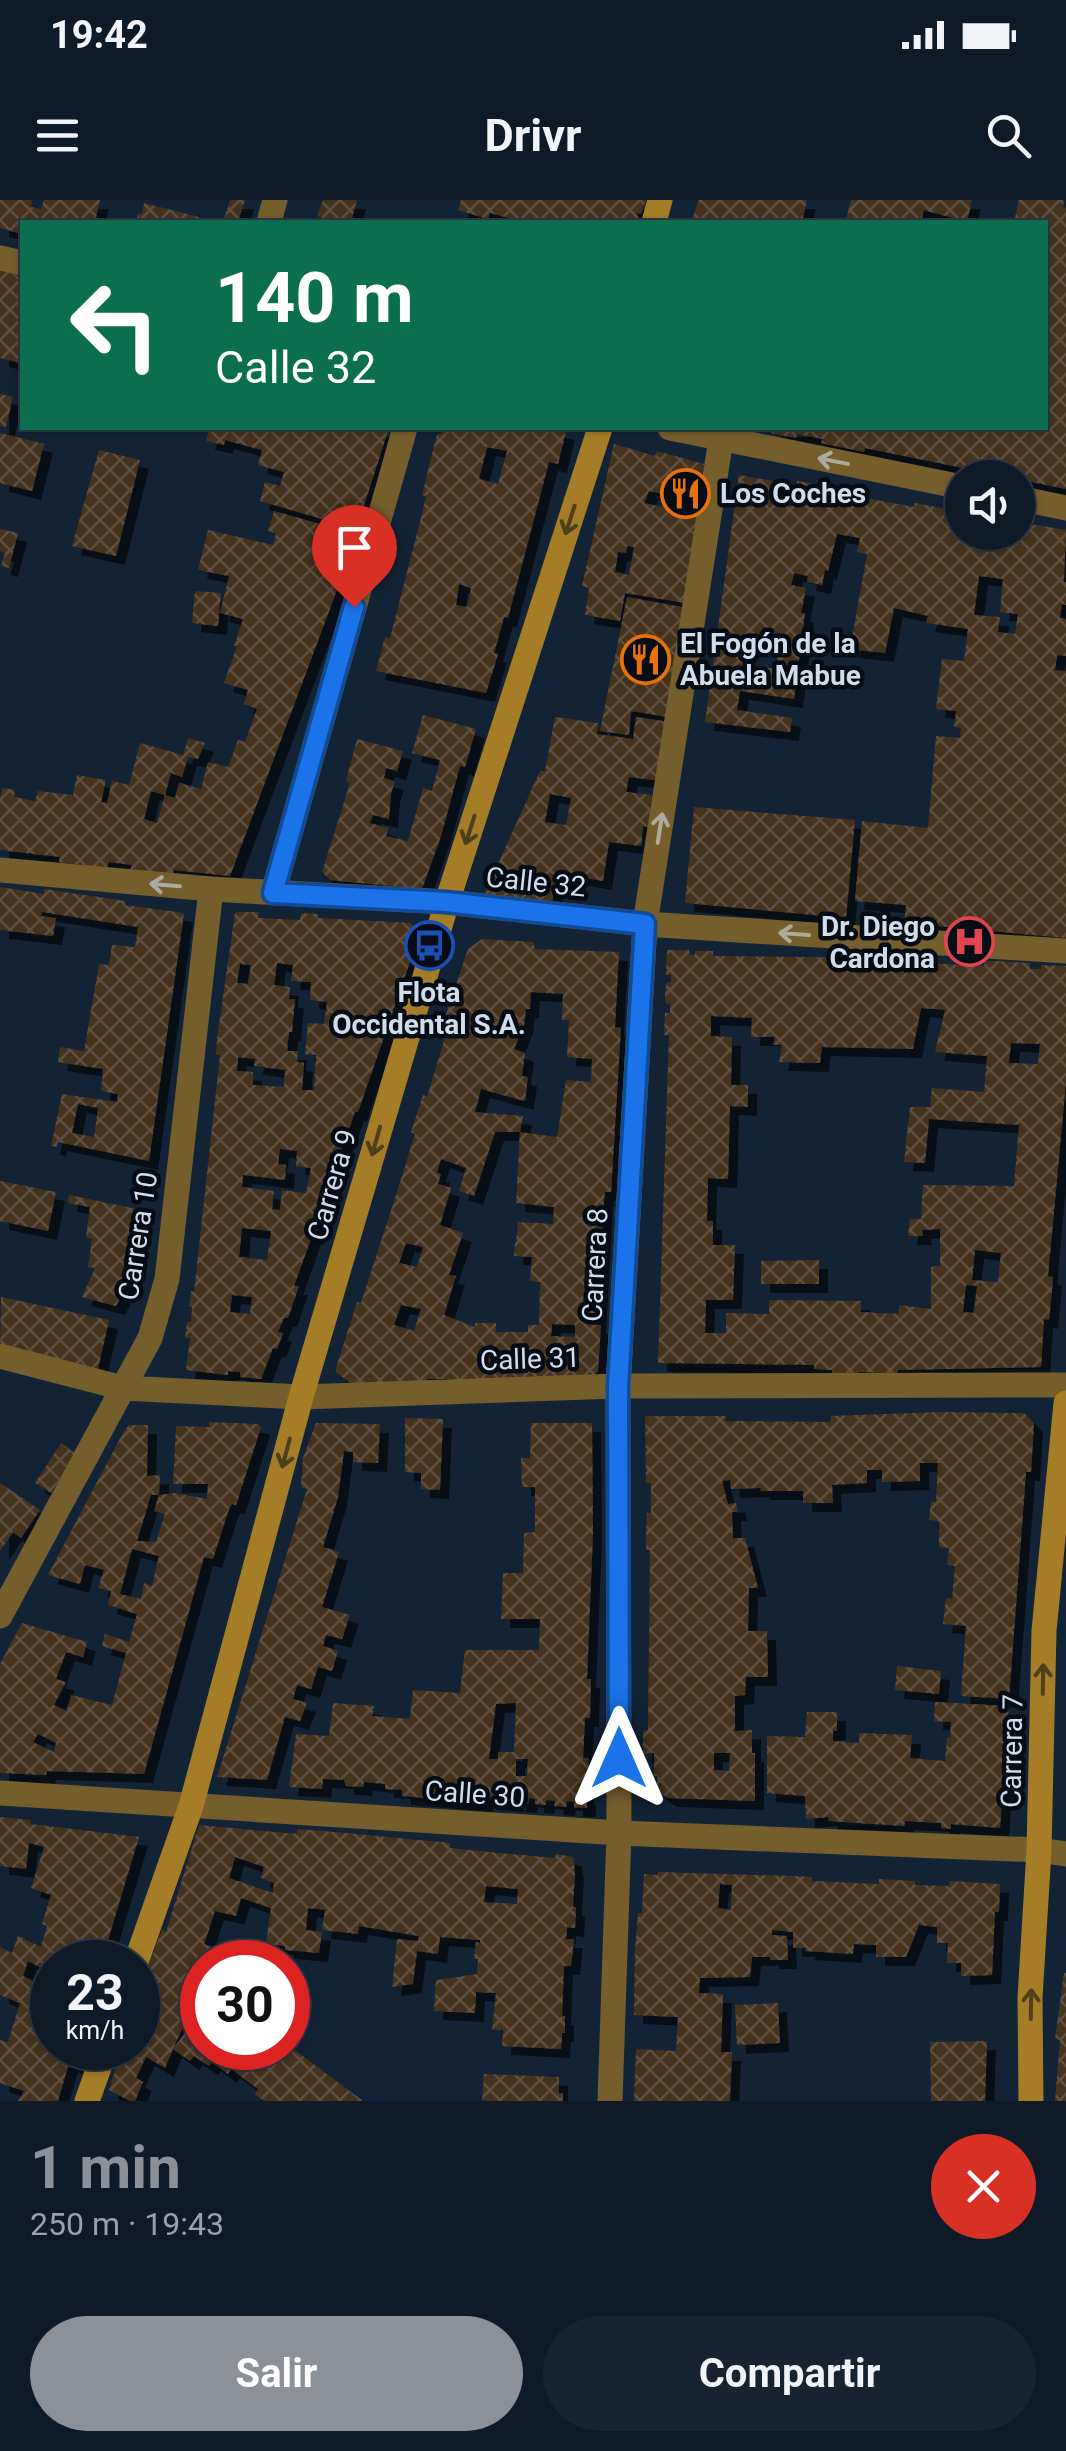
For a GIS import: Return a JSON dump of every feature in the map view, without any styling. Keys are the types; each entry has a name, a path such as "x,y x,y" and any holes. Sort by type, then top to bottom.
{"main road":[{"name":"Carrera 9","path":"144,1940 191,1806 301,1397 446,902 599,430"},
{"name":"Carrera 7","path":"1031,2101 1030,1998 1040,1850 1044,1631 1066,1403"},
{"path":"87,2101 98,2070"}],"street":[{"path":"273,893 404,430"},
{"path":"679,430 945,484"},
{"name":"Carrera 8","path":"610,2101 619,1833 618,1386 645,924 721,439"},
{"path":"1035,502 1066,508"},
{"name":"Calle 32","path":"0,870 211,889 446,902 645,924 1066,951"},
{"name":"Carrera 10","path":"0,1616 150,1338 167,1279 211,889"},
{"name":"Calle 31","path":"0,1356 123,1388 301,1397 618,1386 1066,1385"},
{"name":"Calle 30","path":"0,1793 619,1833 1066,1854"}],"building":[{"path":"0,200 32,200 31,207 41,209 44,200 100,200 95,220 20,220 20,233 0,228"},
{"path":"230,200 245,200 239,220 224,220"},
{"path":"323,200 357,200 352,220 317,216"},
{"path":"461,200 646,200 641,214 636,213 639,220 516,220 490,213 488,219 458,210"},
{"path":"699,200 807,200 802,220 692,220"},
{"path":"851,200 972,200 967,220 924,210 922,220 846,220"},
{"path":"1019,200 1064,200 1066,208 1066,489 1035,483 1035,460 945,460 945,464 865,448 864,452 797,434 796,438 771,433 1048,430 1048,220 1014,220"},
{"path":"144,203 199,220 136,220 138,213 142,214"},
{"path":"0,266 16,270 15,275 20,276 20,363 0,358"},
{"path":"0,394 13,397 6,427 0,426"},
{"path":"209,430 388,430 334,598 230,876 130,870 132,865 109,862 107,868 59,862 60,857 0,850 3,788 15,790 14,797 35,801 38,791 73,795 77,775 106,780 101,802 107,803 112,781 129,785 140,743 183,755 188,738 205,743 198,759 188,757 182,777 171,773 165,795 175,798 179,783 201,789 208,762 228,767 238,740 245,742 257,709 244,704 248,690 224,683 243,619 220,613 229,576 198,570 208,530 273,545 276,533 268,531 274,511 320,524 322,519 260,501 265,482 280,486 284,472 258,465 262,450 225,440 224,445 206,441","holes":["151,791 165,795 157,823 144,819"]},
{"path":"442,430 566,431 558,464 549,462 486,693 376,671 385,637 390,638 421,518 426,496 422,495 437,434","holes":["487,447 507,451 498,484 479,479","459,584 471,588 467,607 456,605"]},
{"path":"0,433 44,444 32,491 0,483"},
{"path":"614,444 704,464 685,603 625,593 620,621 585,615 589,588 582,586","holes":["649,491 664,494 663,507 644,503","627,546 634,547 629,575 615,572 618,552 626,553"]},
{"path":"99,450 140,460 116,556 72,546"},
{"path":"739,475 796,485 797,481 823,485 823,490 945,509 945,550 1035,550 1035,525 1066,530 1066,605 1062,604 1060,618 1066,619 1066,656 1057,655 1055,670 1066,671 1066,938 904,923 906,905 855,901 862,821 928,828 936,736 960,738 961,728 954,727 956,711 936,709 942,659 964,661 968,629 926,623 928,616 894,608 885,653 850,649 867,554 857,552 860,538 837,534 822,585 807,582 808,576 794,573 791,585 806,588 794,699 740,691 737,710 792,718 790,732 705,722","holes":["979,576 1003,579 1000,612 1018,614 1015,634 998,632 1000,617 974,615","747,641 779,645 776,669 744,664"]},
{"path":"0,529 18,533 9,568 1,566 5,553 0,551"},
{"path":"195,591 221,593 218,626 192,623"},
{"name":"El Fogón de la Abuela Mabue","path":"627,597 682,607 668,717 631,711 629,735 600,731"},
{"path":"423,715 476,729 465,767 460,766 422,889 330,880 322,872 350,783 346,781 357,739 403,751 397,771 386,768 384,778 395,781 389,819 373,815 370,823 388,828 386,836 408,841 423,788 432,791 440,760 412,753"},
{"path":"555,717 598,723 597,734 633,739 636,717 669,722 661,781 629,777 626,792 652,795 641,846 609,842 603,881 575,876 574,882 556,880 552,904 484,895 540,771 545,771","holes":["550,794 571,798 566,825 545,822"]},
{"path":"694,807 855,820 846,918 685,903"},
{"path":"0,887 44,894 44,889 184,913 149,1161 58,1142 57,1147 51,1146 62,1094 117,1102 118,1094 101,1091 103,1069 58,1062 60,1047 84,1051 99,964 109,965 112,945 135,947 138,927 42,912 41,916 56,918 53,936 0,930","holes":["78,1104 98,1108 94,1137 72,1133"]},
{"path":"259,912 258,918 300,920 301,913 318,914 317,918 411,923 419,936 319,1213 323,1214 294,1286 299,1286 288,1318 284,1318 278,1332 283,1333 261,1379 240,1377 240,1372 228,1371 228,1375 186,1370 190,1338 185,1338 187,1322 191,1322 189,1307 191,1291 194,1292 220,1055 216,1055 217,1039 235,913","holes":["277,963 293,965 291,981 311,982 310,1000 327,1002 324,1024 308,1023 305,1054 316,1055 314,1090 302,1090 304,1063 297,1062 298,1051 287,1051 295,999 289,999 290,987 274,985","240,964 251,965 248,984 237,983","238,1057 255,1059 254,1066 285,1070 284,1087 253,1085 253,1072 237,1071","280,1149 297,1151 296,1166 311,1168 306,1193 282,1190 280,1210 272,1209 274,1191 242,1187 243,1175 285,1180 286,1165 278,1164","242,1228 271,1231 267,1260 239,1257","232,1295 252,1297 250,1314 230,1312"]},
{"path":"482,939 533,942 535,949 619,952 615,1027 621,1028 611,1192 605,1192 604,1201 598,1371 582,1385 449,1379 427,1379 427,1384 350,1383 336,1372 394,1201 423,1095 427,1097 448,1028 442,1026 468,949","holes":["531,992 563,994 562,1020 569,1020 567,1057 592,1059 591,1082 566,1080 557,1137 520,1132 523,1116 475,1112 481,1089 525,1101 525,1053 514,1049 526,1009 530,1009","495,1132 520,1132 516,1203 554,1207 553,1224 518,1222 515,1243 514,1256 532,1257 530,1281 540,1282 539,1325 528,1325 528,1332 496,1332 496,1323 475,1323 475,1327 444,1315 456,1276 449,1275 463,1233 440,1225 451,1188 438,1184 441,1159 466,1168 459,1191 474,1196","406,1243 423,1247 417,1267 399,1263","401,1305 421,1309 414,1331 394,1325","552,1324 575,1325 575,1337 551,1336"]},
{"path":"667,950 689,950 690,955 695,955 695,951 713,951 713,956 984,966 985,961 996,961 1030,963 1030,969 1041,969 1041,965 1066,966 1066,1082 1048,1276 1053,1277 1052,1290 1049,1320 1044,1319 1041,1367 859,1374 833,1373 814,1369 814,1365 658,1363 669,1035 664,1035 665,1013 670,1013 665,998 666,983 671,982 671,975 666,975","holes":["921,1008 945,1010 935,1052 987,1056 984,1092 932,1088 930,1107 910,1107 904,1162 925,1163 929,1119 1019,1125 1014,1186 923,1185 921,1219 910,1219 908,1236 923,1236 922,1230 940,1229 940,1266 931,1267 931,1309 899,1305 898,1314 861,1312 861,1301 769,1300 769,1314 726,1313 726,1333 705,1333 706,1300 733,1300 735,1245 713,1245 713,1221 707,1221 708,1178 728,1179 730,1106 748,1107 748,1085 731,1085 732,1037 711,1036 711,1016 752,1018 751,1037 775,1037 773,1045 782,1045 779,1062 820,1063 822,1047 913,1049","1011,1043 1040,1044 1038,1064 1009,1063","975,1250 1001,1253 998,1282 972,1280","966,1285 977,1286 974,1313 963,1312"]},
{"path":"0,1181 56,1192 48,1231 0,1221"},
{"path":"69,1195 142,1210 132,1276 116,1306 82,1297 95,1268 88,1267 92,1239 86,1238 90,1207 68,1203"},
{"path":"819,1260 819,1284 761,1284 761,1261"},
{"path":"1,1297 109,1320 97,1373 0,1353"},
{"path":"1024,1413 1034,1423 1031,1472 1026,1472 1009,1699 961,1696 966,1626 943,1624 946,1598 952,1599 955,1566 947,1565 949,1548 939,1547 939,1521 929,1520 931,1501 936,1502 938,1463 920,1463 920,1481 882,1482 882,1470 867,1470 867,1483 832,1485 833,1503 803,1503 803,1491 731,1489 730,1480 722,1481 728,1504 736,1503 738,1512 732,1512 733,1538 745,1538 758,1588 749,1588 748,1631 767,1631 768,1677 746,1677 745,1695 735,1696 735,1731 752,1730 755,1801 668,1798 657,1791 654,1753 643,1754 643,1731 648,1730 650,1550 646,1550 646,1532 647,1513 651,1513 651,1483 646,1483 645,1416 830,1422 831,1416","holes":["714,1753 730,1753 729,1771 714,1770"]},
{"path":"405,1418 443,1419 440,1490 421,1489 421,1473 405,1472"},
{"path":"209,1422 261,1427 236,1505 229,1509 213,1559 204,1557 144,1774 0,1773 0,1664 22,1623 87,1642 83,1657 66,1652 56,1679 66,1682 54,1705 67,1711 71,1695 112,1705 126,1653 102,1646 105,1634 129,1642 137,1614 108,1605 111,1591 98,1588 104,1570 85,1565 80,1584 48,1575 129,1425 148,1425 147,1476 160,1475 159,1495 175,1493 207,1499 208,1484 173,1484 176,1426 209,1427","holes":["151,1495 159,1495 154,1511 165,1514 156,1542 137,1541","132,1549 159,1556 152,1586 144,1583 141,1599 120,1594","38,1734 56,1743 54,1752 33,1742"]},
{"path":"316,1423 380,1424 378,1463 353,1462 353,1452 344,1451 338,1497 323,1547 339,1552 322,1607 350,1615 342,1639 326,1635 323,1646 338,1651 332,1671 318,1667 311,1689 297,1685 293,1699 307,1703 300,1721 285,1717 267,1780 217,1777 307,1489 301,1487 303,1458"},
{"path":"531,1423 592,1423 593,1532 587,1679 591,1679 590,1718 585,1718 583,1758 589,1758 587,1808 574,1808 574,1802 567,1801 566,1807 554,1806 555,1801 546,1800 546,1805 535,1804 535,1799 529,1798 528,1804 517,1803 517,1797 515,1803 490,1801 485,1795 484,1803 402,1796 402,1790 385,1789 385,1784 364,1782 363,1787 346,1786 344,1780 323,1779 322,1789 289,1787 296,1734 329,1736 333,1703 374,1706 372,1716 410,1719 413,1690 460,1693 465,1650 539,1650 540,1619 501,1619 503,1573 523,1573 524,1533 535,1532 535,1487 522,1487 521,1458 530,1458","holes":["516,1703 514,1752 498,1752 498,1759 489,1759 496,1704","516,1759 528,1759 527,1776 516,1776"]},
{"path":"61,1443 76,1454 51,1493 35,1483"},
{"path":"0,1483 40,1510 21,1538 13,1532 0,1551"},
{"path":"897,1666 941,1671 939,1694 895,1690"},
{"path":"935,1702 1009,1706 1000,1828 951,1824 951,1829 941,1828 941,1823 905,1821 904,1826 828,1821 829,1817 806,1819 805,1796 767,1793 767,1736 805,1737 807,1712 837,1712 833,1741 859,1743 859,1733 912,1735 910,1758 945,1761 951,1722 934,1721"},
{"path":"0,1817 139,1837 108,1940 43,1940 47,1926 42,1924 51,1895 31,1888 44,1847 29,1843 26,1869 0,1866"},
{"path":"199,1825 297,1834 297,1829 335,1832 450,1843 450,1848 573,1857 575,1928 567,1927 566,1939 574,1939 571,1966 564,1966 565,2033 561,2049 502,2046 503,2030 492,2030 496,1993 476,1992 475,2013 434,2011 436,1980 477,1974 478,1959 474,1959 476,1942 480,1940 440,1937 438,1954 417,1951 413,1984 392,1987 397,1939 418,1941 419,1936 359,1926 358,1934 322,1930 325,1910 308,1908 306,1930 322,1932 319,1953 310,1952 310,1940 267,1940 271,1908 241,1898 236,1916 215,1911 205,1940 180,1940 180,2034 165,2068 160,2065 158,1940 162,1930 166,1932","holes":["235,1857 264,1867 261,1878 274,1883 273,1893 229,1878","486,1886 518,1889 517,1904 484,1902"]},
{"path":"658,1872 793,1876 812,1877 812,1881 879,1884 879,1879 949,1886 950,1881 1000,1884 992,1975 961,1976 961,1963 947,1963 948,1943 937,1943 937,1927 919,1925 906,1957 876,1957 876,1945 854,1944 853,1954 805,1951 806,1948 793,1948 793,1932 772,1930 772,1935 787,1936 788,1960 752,1957 750,1977 700,1978 699,1993 723,1994 721,2052 732,2052 730,2101 634,2101 636,2049 676,2051 678,2017 634,2015 635,1949 644,1874","holes":["720,1884 732,1885 731,1910 718,1908"]},
{"path":"18,1936 30,1942 30,1962 23,1976 30,1980 30,2070 67,2070 58,2101 18,2101 24,2091 0,2083 0,2040 8,2042 20,2003 0,1995 0,1947 12,1953"},
{"path":"1064,1973 1066,2101 1055,2101 1060,2040 1055,2039"},
{"path":"778,2003 780,2043 737,2045 735,2005"},
{"path":"987,2041 985,2101 931,2101 930,2042"},
{"path":"310,2061 363,2101 264,2101 255,2094 258,2089 232,2070 310,2070"},
{"path":"115,2070 140,2070 136,2078 143,2082 135,2101 109,2090"},
{"path":"484,2074 559,2077 563,2101 482,2101"}],"place":[{"name":"Los Coches","path":"685,493"},
{"name":"El Fogón de la Abuela Mabue","path":"645,659"},
{"name":"Dr. Diego Cardona","path":"970,942"},
{"name":"Flota Occidental S.A.","path":"429,945"}],"route":[{"path":"354,607 273,893 446,902 645,924 618,1386 619,1758"}]}
